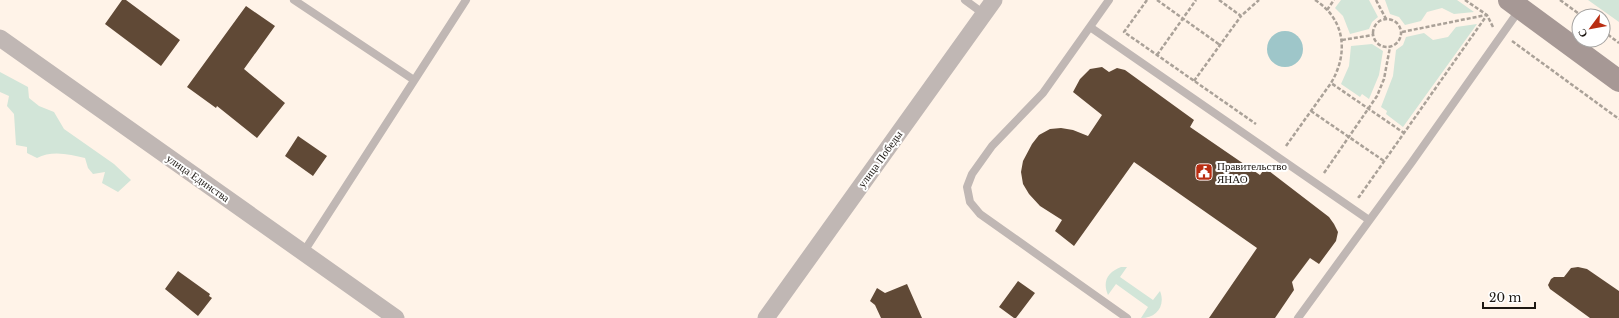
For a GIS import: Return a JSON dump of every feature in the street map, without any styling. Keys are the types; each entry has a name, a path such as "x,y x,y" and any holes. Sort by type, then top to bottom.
{"street":[{"name":"улица Победы","path":"766,318 994,0"},
{"path":"1515,4 1619,82"},
{"name":"улица Единства","path":"0,38 396,318"}],"lane":[{"path":"294,0 414,80"},
{"path":"303,253 466,0"},
{"path":"965,0 984,14"},
{"path":"1109,0 1043,93 992,146 972,174 967,187 970,202 980,214 1127,318"},
{"path":"1298,318 1412,162 1515,4"},
{"path":"1090,27 1369,220"}],"path":[{"path":"1147,0 1124,32 1262,128"},
{"path":"1157,0 1220,45"},
{"path":"1157,55 1196,0"},
{"path":"1219,0 1241,16"},
{"path":"1194,81 1241,16 1259,0"},
{"path":"1286,146 1331,83 1340,65 1342,40 1336,22 1327,10 1315,0"},
{"path":"1327,10 1334,0"},
{"path":"1376,0 1386,19"},
{"path":"1466,0 1487,15"},
{"path":"1560,0 1571,8"},
{"path":"1402,32 1487,15"},
{"path":"1353,193 1359,197 1487,15"},
{"path":"1390,47 1378,44 1373,35 1377,23 1386,19 1395,21 1402,32"},
{"path":"1324,172 1378,96 1384,79 1390,47 1399,41 1402,32"},
{"path":"1342,40 1373,35"},
{"path":"1519,46 1619,119"},
{"path":"1331,83 1404,133"},
{"path":"1311,111 1384,161"},
{"path":"1280,141 1293,150"},
{"path":"1318,168 1330,177"}],"green space":[{"path":"1341,0 1369,0 1378,17 1372,22 1369,29 1350,34 1343,16 1335,8"},
{"path":"1385,0 1457,0 1474,12 1454,14 1442,8 1427,12 1421,21 1405,25 1399,17 1390,14"},
{"path":"1588,0 1619,0 1619,22 1611,16 1611,8 1599,8"},
{"path":"1477,24 1403,127 1386,114 1387,111 1381,107 1393,76 1396,50 1403,45 1406,37 1424,33 1433,40 1448,37 1456,27"},
{"path":"1372,44 1383,51 1379,75 1369,99 1362,94 1360,97 1341,84 1349,66 1351,46"},
{"path":"0,72 28,87 29,98 39,106 54,112 64,129 114,164 131,180 118,192 102,183 105,172 93,174 88,168 85,158 54,153 37,158 27,153 27,147 16,145 14,114 7,106 9,96 0,92"},
{"path":"1127,267 1120,277 1153,300 1160,291 1162,296 1161,306 1151,316 1141,318 1148,307 1116,284 1108,295 1106,290 1107,278 1116,269"}],"water":[{"path":"1285,31 1298,36 1303,49 1298,62 1285,67 1272,62 1267,49 1272,36"}],"building":[{"path":"122,0 126,0 180,40 161,66 105,24"},
{"path":"246,6 275,26 244,69 285,103 257,138 217,106 216,108 187,87"},
{"path":"1102,67 1109,72 1117,68 1125,70 1194,120 1190,127 1260,175 1265,168 1329,217 1334,224 1338,232 1336,241 1319,264 1310,258 1292,282 1294,290 1275,318 1209,318 1257,248 1134,162 1074,246 1055,231 1062,220 1040,206 1029,194 1023,184 1021,172 1023,161 1032,144 1039,135 1050,129 1061,128 1073,130 1088,136 1102,115 1073,92 1080,79 1090,69"},
{"path":"298,136 327,156 313,176 285,156"},
{"path":"1578,267 1587,269 1619,291 1619,318 1590,318 1550,289 1548,285 1551,279 1554,277 1564,277 1571,268"},
{"path":"178,271 210,294 209,296 212,298 198,316 165,289"},
{"path":"1018,281 1035,293 1016,318 1014,318 999,307"},
{"path":"907,284 922,318 881,318 875,305 870,301 877,288 885,293"}],"place":[{"name":"Правительство ЯНАО","path":"1204,172"}]}
